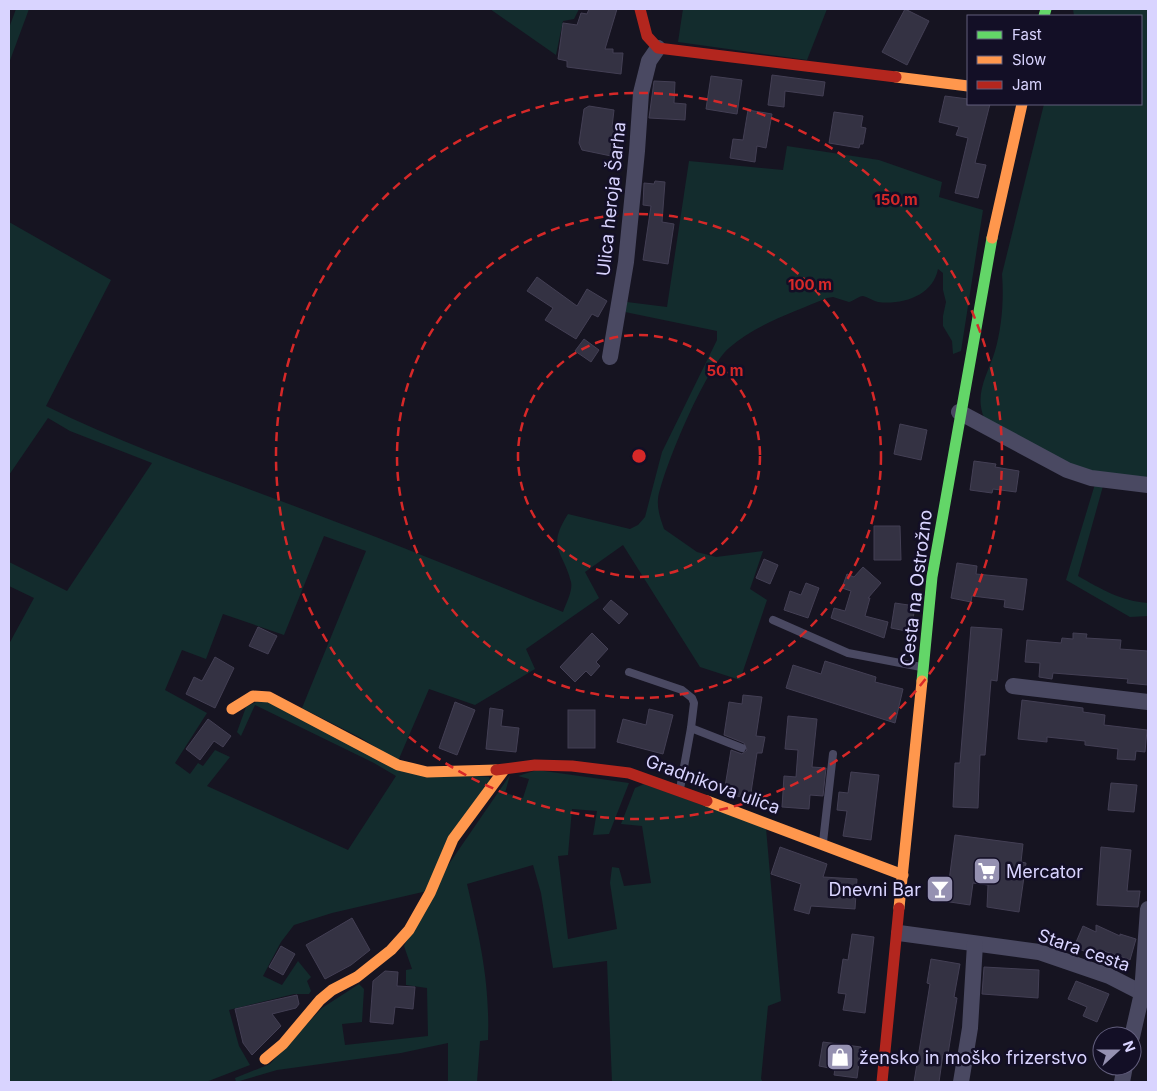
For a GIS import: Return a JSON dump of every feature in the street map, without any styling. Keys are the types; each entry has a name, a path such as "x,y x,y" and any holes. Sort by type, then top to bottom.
{"street":[{"path":"640,9 645,32 651,44 658,48 967,86"},
{"name":"Ulica heroja Šarha","path":"610,357 626,262 641,93 649,61 658,48"},
{"name":"Cesta na Ostrožno","path":"882,1082 899,933 932,578 959,412 990,247 1022,105"},
{"path":"959,412 1067,470 1091,478 1148,485"},
{"path":"1013,686 1148,702"},
{"name":"Gradnikova ulica","path":"232,709 245,699 262,694 297,708 398,765 427,772 504,770 535,765 607,769 629,773 903,874"},
{"path":"265,1058 284,1044 320,1000 332,990 357,977 391,950 409,930 430,893 453,839 504,770"},
{"path":"1135,1026 1145,994 1148,909"},
{"name":"Stara cesta","path":"899,933 1039,952 1109,976 1145,994"},
{"path":"961,1082 970,1028 975,944"}],"lane":[{"path":"773,620 848,653 923,667"},
{"path":"629,672 687,694 694,703 680,791"},
{"path":"691,728 742,748"},
{"path":"823,844 833,754"}],"green space":[{"path":"16,9 29,9 9,63 9,28"},
{"path":"490,9 579,9 574,19 563,21 556,55"},
{"path":"683,9 827,9 807,60 678,42"},
{"path":"1073,9 1148,9 1148,482 1084,472 984,418 981,409 981,392 995,351 1001,323 1003,303 1002,274 1044,105 1142,105 1142,15 1074,15"},
{"path":"787,146 879,160 942,182 939,197 983,210 961,351 953,354 952,341 943,326 946,302 943,290 943,273 938,269 935,278 924,292 907,300 888,303 878,302 863,296 849,302 833,297 827,298 763,325 729,348 709,375 698,396 668,465 658,499 659,511 664,529 697,552 716,557 763,551 750,589 767,600 740,680 700,667 623,545 585,572 599,598 526,649 535,669 475,705 429,689 398,761 361,738 302,708 366,551 324,536 284,635 223,614 206,659 182,650 165,690 207,713 175,763 190,774 198,763 203,766 215,750 230,757 207,786 348,850 396,776 374,763 255,705 241,736 237,732 246,707 260,700 269,700 290,708 404,772 427,776 468,775 489,777 490,780 449,840 427,891 332,913 294,925 281,942 263,976 282,985 298,961 311,977 307,981 311,991 309,994 294,994 229,1010 239,1046 250,1065 206,1082 9,1082 9,644 34,598 9,586 9,562 67,591 152,463 70,431 48,418 9,475 9,222 111,280 46,406 151,452 389,542 563,612 570,593 571,582 558,549 557,542 561,526 568,514 630,529 638,525 645,517 662,452 717,340 717,331 625,312 627,302 667,307 689,161 783,170"},
{"path":"1095,484 1103,486 1078,576 1120,597 1148,603 1148,616 1130,617 1066,580"},
{"path":"537,770 629,783 609,834 593,835 597,811 572,809 568,855 558,856 568,939 617,929 610,883 612,867 619,868 624,886 651,883 642,826 621,824 635,788 644,784 766,828 781,1001 768,1006 761,1079 763,1082 612,1082 607,961 553,968 541,893 533,865 467,884 480,943 487,999 488,1040 480,1041 477,1082 448,1082 448,1043 401,1053 277,1070 236,1082 235,1078 270,1064 322,1008 359,984 364,989 362,1022 342,1024 345,1045 428,1036 427,988 406,985 406,970 412,969 404,946 440,877 510,775 505,793 523,798 529,779 518,776"}],"building":[{"path":"589,9 617,9 605,49 613,49 613,53 623,53 621,74 567,67 567,61 558,59 563,23 577,25 581,13 587,14"},
{"path":"905,9 929,21 907,65 882,52"},
{"path":"772,75 825,82 823,96 785,91 784,107 768,105"},
{"path":"711,76 742,80 737,114 706,109"},
{"path":"654,81 675,82 674,103 686,104 685,120 649,118"},
{"path":"945,96 967,99 967,105 990,105 975,163 986,165 978,198 955,193 968,138 956,135 959,127 939,122"},
{"path":"589,106 614,110 612,127 616,128 615,135 619,141 616,157 582,150 579,143 584,109"},
{"path":"748,110 772,114 766,148 757,146 755,162 730,158 733,139 743,140"},
{"path":"834,112 863,116 861,127 866,128 863,144 860,144 859,148 829,143"},
{"path":"655,181 665,182 662,222 674,224 668,264 643,260 651,206 643,205 644,183 654,184"},
{"path":"537,277 577,306 587,289 607,301 598,317 592,314 576,339 545,320 553,308 527,291"},
{"path":"584,339 599,350 591,362 575,351"},
{"path":"900,424 927,430 921,460 894,454"},
{"path":"974,461 996,464 995,467 1019,471 1016,492 993,489 992,493 970,490"},
{"path":"874,526 900,526 901,560 874,560"},
{"path":"764,559 778,565 770,584 756,578"},
{"path":"957,563 977,566 976,574 1027,579 1023,610 1004,607 1005,600 972,596 971,602 951,598"},
{"path":"863,567 881,583 868,598 870,598 865,616 888,622 884,638 831,618 834,608 845,611 851,591 842,588 847,574 854,577"},
{"path":"806,583 819,588 808,618 784,610 790,591 801,595"},
{"path":"611,600 628,614 619,624 603,609"},
{"path":"895,603 915,606 911,632 891,628"},
{"path":"258,627 277,636 268,654 249,646"},
{"path":"971,627 1002,629 997,681 991,680 985,755 980,755 978,808 953,807 955,763 960,763"},
{"path":"592,633 608,649 596,662 600,666 591,676 586,671 575,682 560,667"},
{"path":"1073,633 1087,634 1086,638 1121,640 1120,649 1148,651 1148,685 1127,683 1128,679 1053,673 1052,679 1039,677 1040,663 1025,662 1027,640 1061,643 1062,638 1073,639"},
{"path":"215,657 234,668 215,708 186,694 194,677 202,681"},
{"path":"825,661 876,677 875,682 903,689 895,723 786,688 793,665 821,674"},
{"path":"743,695 762,697 756,736 765,737 762,753 757,753 750,799 724,793 731,750 742,754 747,750 744,743 724,735 729,702 742,704"},
{"path":"1022,700 1083,708 1083,712 1105,715 1104,725 1147,730 1145,752 1136,751 1135,760 1117,759 1118,749 1085,745 1085,741 1047,737 1047,742 1018,739"},
{"path":"455,702 475,710 457,755 439,748"},
{"path":"490,708 503,710 501,726 519,728 516,752 486,749"},
{"path":"649,709 673,715 663,754 617,742 623,719 646,725"},
{"path":"568,710 595,710 595,748 568,748"},
{"path":"788,716 817,719 812,767 826,768 823,796 810,795 809,809 782,807 784,776 796,777 798,750 785,749"},
{"path":"208,719 231,736 223,747 214,741 200,760 186,749"},
{"path":"851,772 879,775 871,840 843,836 847,811 837,810 839,792 848,793"},
{"path":"1111,783 1137,785 1134,812 1108,810"},
{"name":"Mercator","path":"955,835 1023,844 1021,862 1026,863 1019,912 987,907 988,885 973,883 970,905 930,899 933,879 949,881"},
{"path":"780,847 827,864 823,877 857,879 855,909 811,906 809,914 794,910 801,884 771,874"},
{"path":"1101,847 1131,850 1127,891 1140,891 1138,907 1097,905"},
{"path":"352,918 370,950 351,965 325,979 306,945"},
{"path":"1096,925 1120,936 1120,934 1136,939 1130,960 1104,951 1101,958 1074,947 1083,926 1096,932"},
{"path":"852,934 874,937 865,1013 843,1010 846,994 838,993 843,959 848,960"},
{"path":"281,946 295,954 283,975 269,967"},
{"path":"931,959 960,964 954,997 957,998 948,1054 943,1054 939,1082 914,1082 930,984 927,983"},
{"path":"984,967 1039,970 1038,998 982,994"},
{"path":"385,971 398,972 397,986 415,987 413,1009 395,1007 393,1024 370,1022 373,981"},
{"path":"1076,981 1109,994 1097,1022 1083,1016 1087,1007 1068,999"},
{"path":"297,995 299,1004 296,1008 272,1014 281,1026 252,1055 243,1043 235,1009"},
{"name":"žensko in moško frizerstvo","path":"823,1042 861,1047 857,1078 834,1075 835,1069 819,1066"}],"traffic: fast":[{"path":"1044,15 1046,9"},
{"path":"922,681 932,577 992,238"}],"traffic: slow":[{"path":"896,77 967,86"},
{"path":"992,238 1022,105"},
{"path":"899,908 922,681"},
{"path":"232,709 253,696 269,697 398,765 427,772 496,770"},
{"path":"265,1059 283,1044 320,1000 332,990 357,977 391,950 409,930 430,893 453,839 504,770"},
{"path":"707,801 903,875"}],"traffic: jam":[{"path":"640,9 647,36 658,48 896,77"},
{"path":"496,770 535,765 572,766 629,773 707,801"},
{"path":"882,1082 899,908"}],"place":[{"name":"Mercator","path":"987,871"},
{"name":"Dnevni Bar","path":"940,889"},
{"name":"žensko in moško frizerstvo","path":"840,1057"}]}
